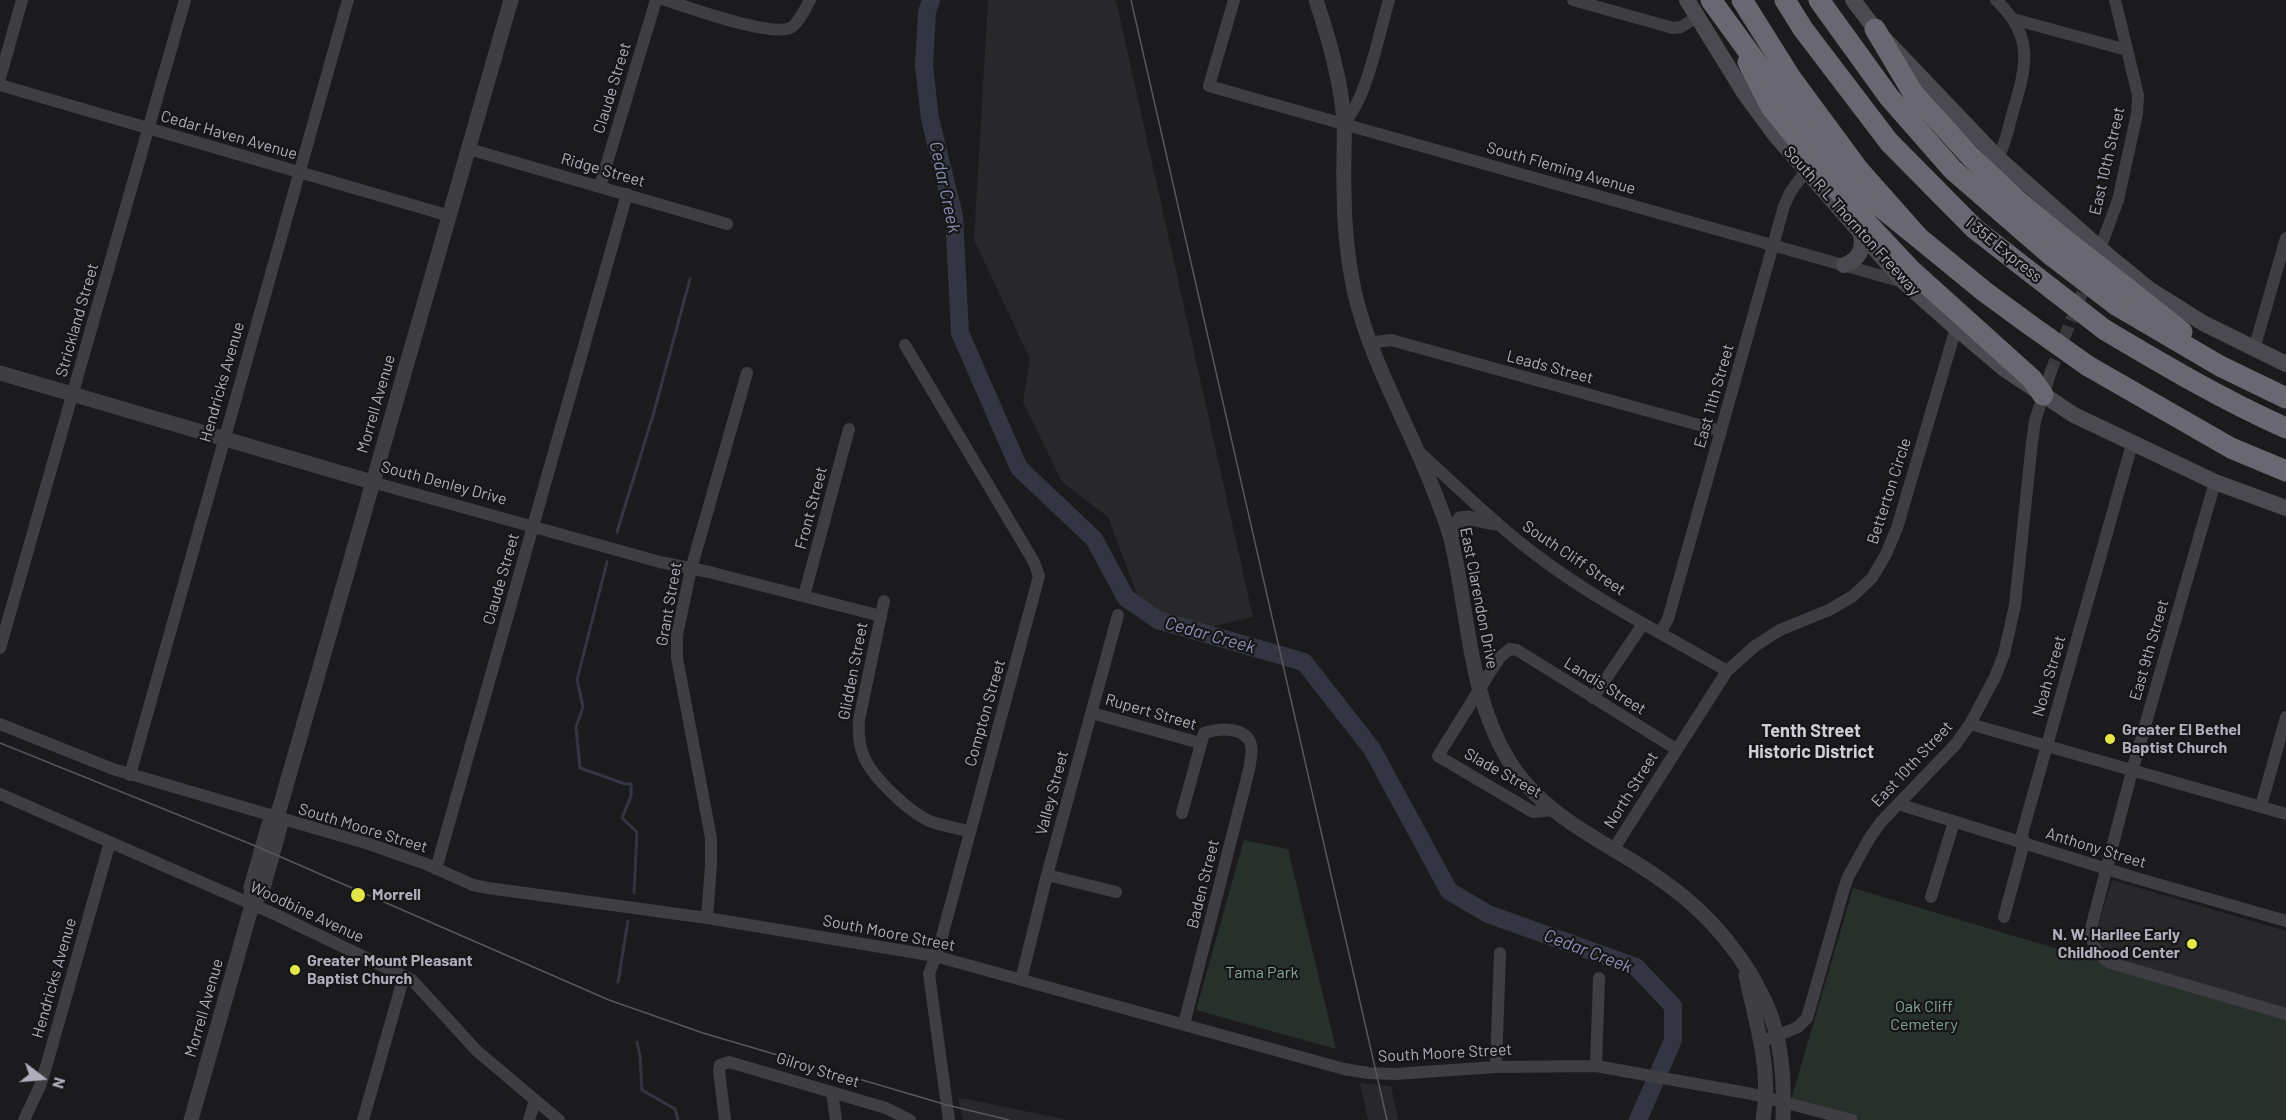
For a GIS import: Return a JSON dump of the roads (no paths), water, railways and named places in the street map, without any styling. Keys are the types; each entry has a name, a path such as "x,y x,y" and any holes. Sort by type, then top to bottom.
{"highway":[{"path":"1713,0 1796,117 1851,183 1985,292 2088,366 2286,480"},
{"path":"1713,0 1771,106 1852,207 1910,269 2032,379 2043,395"},
{"path":"1742,0 1791,78 1858,169 1919,238"},
{"name":"I 35E Express","path":"1785,0 1803,29 1889,142 1975,229 2105,330 2215,393 2286,428"},
{"path":"1819,0 1889,97 1953,170 2052,256 2122,297 2220,366 2286,398"},
{"path":"1875,29 1913,93 1971,157 2018,201 2064,239 2122,297"},
{"path":"2231,448 2286,471"}],"main road":[{"name":"South R L Thornton Freeway","path":"1688,0 1745,94 1806,171 1904,282 2003,368 2083,420 2215,482 2286,508"},
{"path":"1853,0 1875,29 1998,158 2099,253 2149,289 2203,323 2286,364"},
{"path":"1844,265 1859,254 1863,243 1861,234"}],"street":[{"path":"0,78 22,0"},
{"name":"Strickland Street","path":"0,648 185,0"},
{"name":"Hendricks Avenue","path":"130,775 348,0"},
{"name":"Morrell Avenue","path":"191,1120 252,905 262,892 280,827 276,818 512,0"},
{"name":"Claude Street","path":"600,186 656,0"},
{"path":"664,0 762,29 781,31 792,27 803,14 810,0"},
{"name":"South Fleming Avenue","path":"1234,0 1209,86 1904,282"},
{"name":"East Clarendon Drive","path":"1316,0 1338,84 1344,123 1346,242 1353,286 1369,343 1418,451 1451,536 1479,689 1491,723 1508,759 1527,787 1554,810 1676,889 1722,932 1764,997 1777,1036 1782,1064 1784,1120"},
{"path":"1344,123 1353,113 1361,96 1389,0"},
{"path":"1573,0 1672,28 1682,27 1697,17"},
{"path":"1996,0 2013,18 2021,32 2025,62 2022,82 1998,158"},
{"name":"East 10th Street","path":"2099,253 2118,201 2137,114 2137,89 2115,0"},
{"path":"2013,18 2127,50"},
{"name":"Cedar Haven Avenue","path":"0,86 450,216"},
{"name":"Ridge Street","path":"469,149 727,224"},
{"name":"East 11th Street","path":"1660,633 1668,619 1787,198 1806,171"},
{"name":"Claude Street","path":"436,869 627,194"},
{"path":"2254,349 2286,238"},
{"name":"Betterton Circle","path":"1676,749 1727,671 1755,646 1779,630 1829,610 1853,596 1872,578 1897,528 1956,328"},
{"name":"Leads Street","path":"1369,343 1391,340 1721,431"},
{"name":"Compton Street","path":"905,345 1034,562 1039,576 929,974 949,1120"},
{"name":"East 10th Street","path":"1762,1041 1798,1028 1807,1018 1848,877 1869,839 1898,804 1939,763 1970,724 1995,677 2009,634 2015,605 2032,442 2051,371"},
{"name":"South Denley Drive","path":"0,373 372,482 691,569 881,616"},
{"name":"Grant Street","path":"707,918 711,838 677,658 677,635 691,569 747,373"},
{"name":"Front Street","path":"804,596 849,429"},
{"name":"Noah Street","path":"2004,917 2024,843 2022,834 2132,444"},
{"name":"South Cliff Street","path":"1418,451 1495,523 1549,565 1643,624 1727,671"},
{"name":"East 9th Street","path":"2215,482 2105,868 2090,932 2095,950 2111,963 2286,1014"},
{"path":"1451,536 1460,519 1469,518 1495,523"},
{"name":"Glidden Street","path":"884,601 860,720 858,737 865,759 880,780 913,811 931,821 969,831"},
{"name":"Valley Street","path":"1021,980 1047,875 1118,615"},
{"path":"1593,698 1643,624"},
{"name":"Landis Street","path":"1479,689 1501,656 1510,649 1517,650 1676,749"},
{"name":"Slade Street","path":"1479,689 1438,756 1533,812 1554,810"},
{"name":"Rupert Street","path":"1092,713 1202,738 1216,729 1235,731 1246,735 1251,742 1252,751"},
{"path":"2261,806 2286,717"},
{"name":"South Moore Street","path":"0,724 79,757 130,775 369,844 452,877 488,888 707,918 935,956 1344,1069 1395,1074 1496,1067 1596,1066 1766,1097 1852,1120"},
{"path":"1970,724 2286,814"},
{"path":"1182,813 1202,738"},
{"name":"North Street","path":"1614,849 1676,749"},
{"name":"Baden Street","path":"1184,1024 1252,751"},
{"name":"Woodbine Avenue","path":"0,794 252,905 404,976 422,990 477,1050 560,1120"},
{"name":"Anthony Street","path":"1898,804 2286,921"},
{"path":"1931,897 1954,822"},
{"name":"Hendricks Avenue","path":"24,1120 40,1086 110,842"},
{"path":"1047,875 1116,892"},
{"path":"1496,1067 1500,952"},
{"name":"East Clarendon Drive","path":"1743,963 1762,1041 1766,1097 1763,1120"},
{"path":"363,1120 404,976"},
{"path":"1596,1066 1599,978"},
{"name":"Gilroy Street","path":"725,1120 718,1071 724,1062 735,1063 886,1108 910,1120"},
{"path":"832,1092 836,1120"},
{"path":"529,1120 534,1100"}],"waterway":[{"name":"Cedar Creek","path":"931,0 927,12 924,65 930,119 954,216 960,333 1019,468 1094,539 1126,598 1158,620 1304,662 1372,749 1449,891 1488,914 1636,967 1673,1006 1673,1040 1638,1120"},
{"path":"617,532 654,412 690,279"},
{"path":"607,562 577,680 583,707 576,727 580,768 631,784 631,796 622,818 637,832 634,893"},
{"path":"618,982 628,921"},
{"path":"637,1042 642,1090 675,1109 678,1120"}],"tunnel":[{"path":"2051,371 2088,278"}],"tram line":[{"path":"1131,0 1387,1120"},
{"path":"0,743 258,847 609,1000 703,1033 947,1105 1009,1120"}],"place":[{"name":"Greater El Bethel Baptist Church","path":"2110,739"},
{"name":"Morrell","path":"358,895"},
{"name":"N. W. Harllee Early Childhood Center","path":"2192,944"},
{"name":"Greater Mount Pleasant Baptist Church","path":"295,970"}],"district":[{"name":"Tenth Street Historic District","path":"1811,741"}],"park label":[{"name":"Tama Park","path":"1262,973"},
{"name":"Oak Cliff Cemetery","path":"1924,1016"}]}
